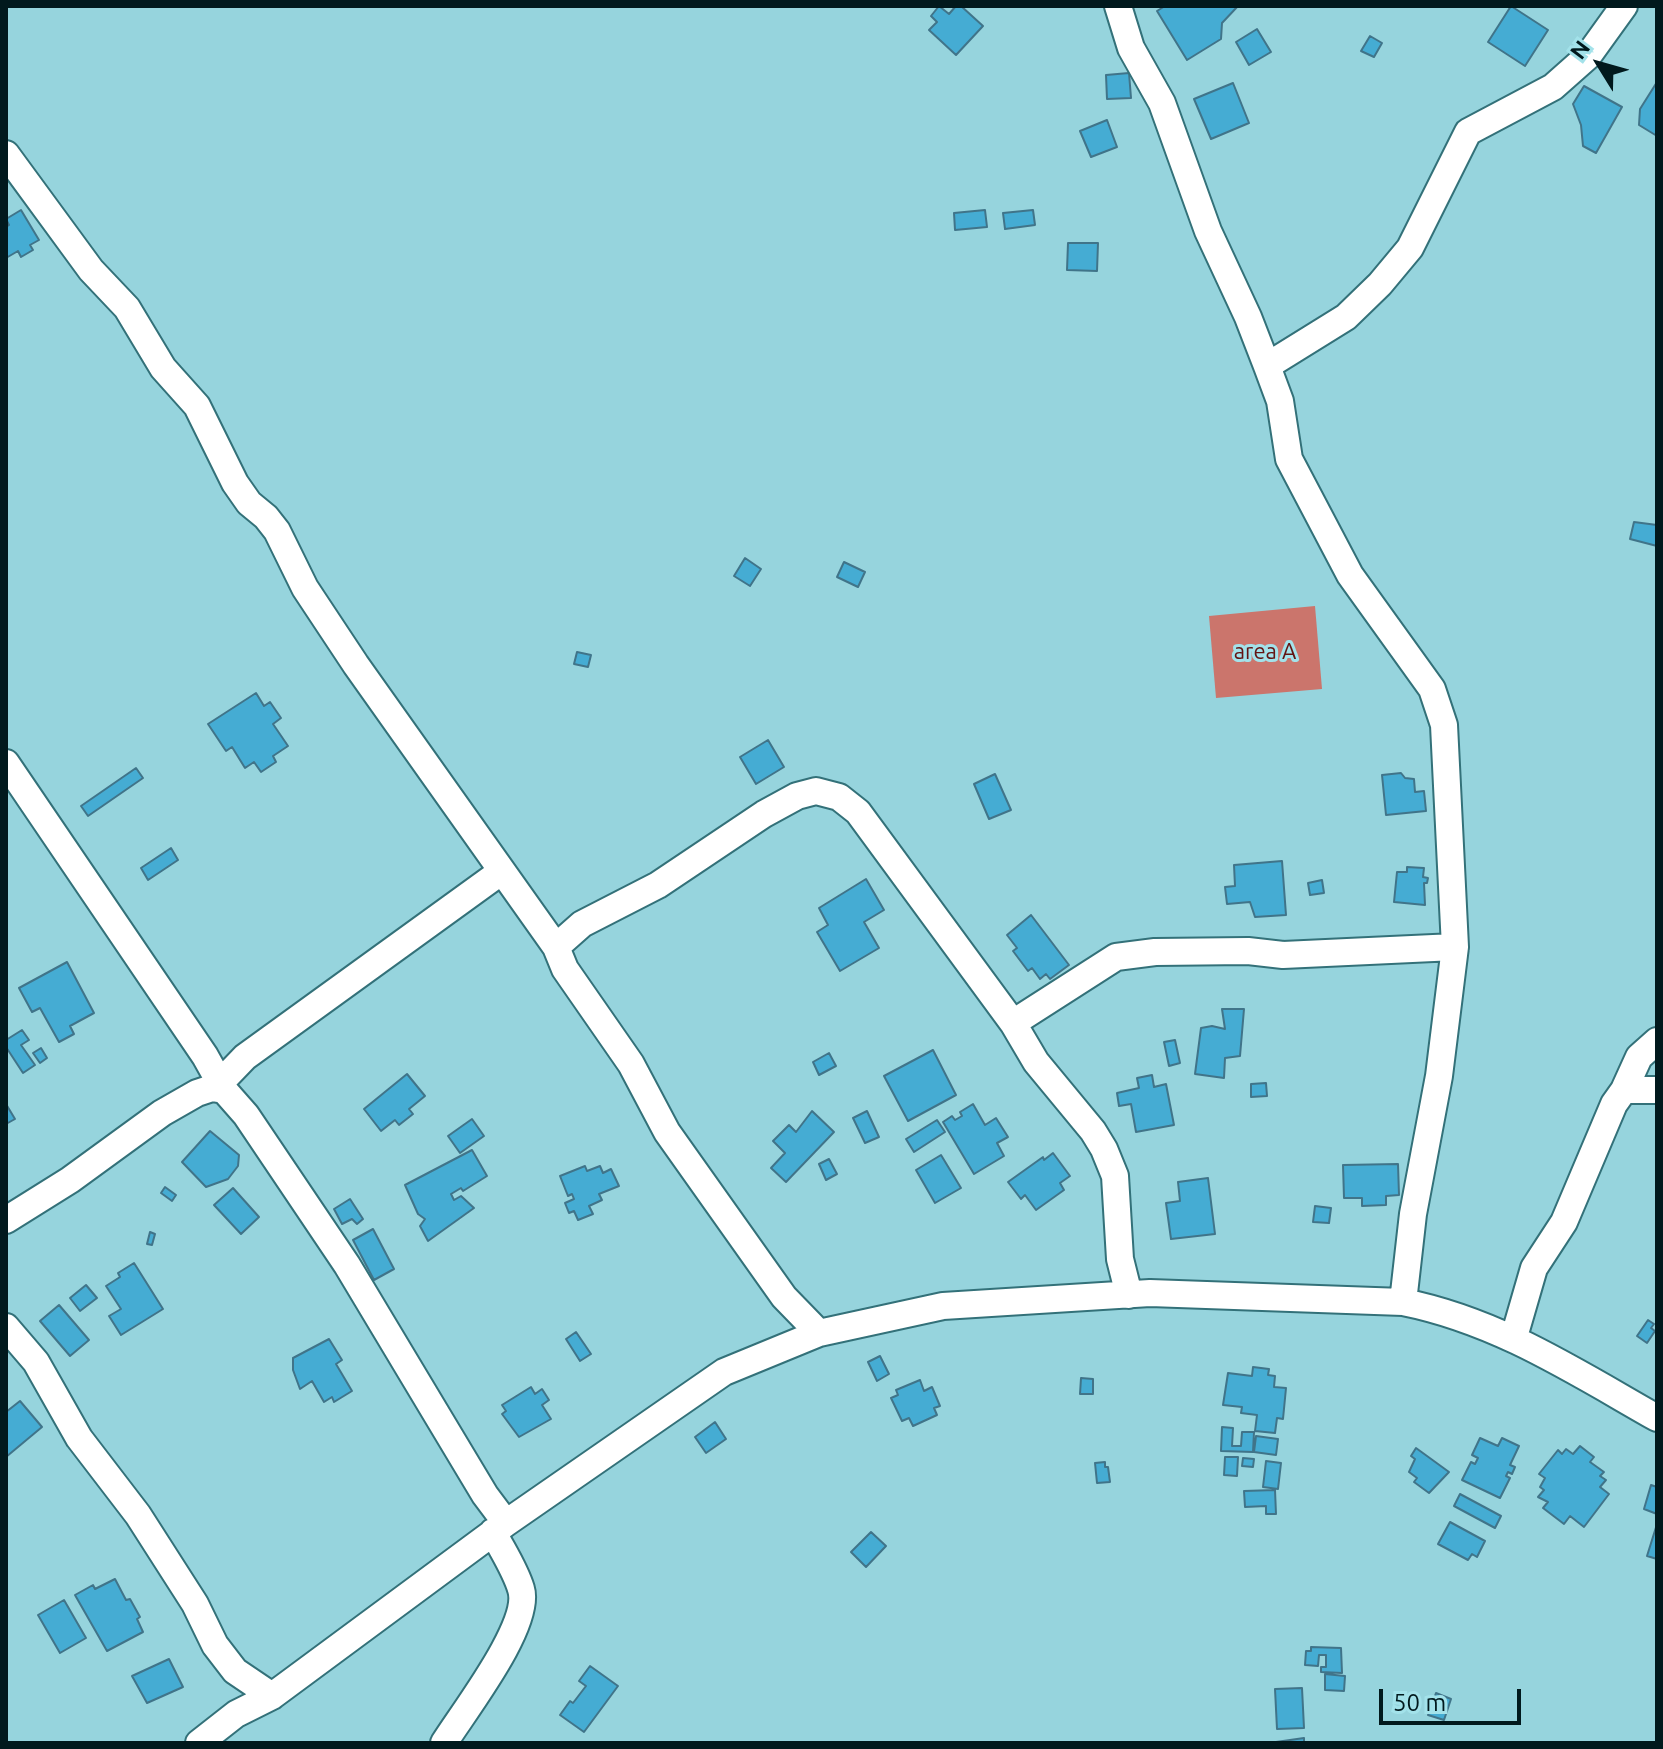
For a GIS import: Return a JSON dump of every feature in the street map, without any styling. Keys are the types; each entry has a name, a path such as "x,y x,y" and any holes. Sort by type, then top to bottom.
{"street":[{"path":"1118,6 1131,48 1162,103 1208,231 1267,366 1280,401 1289,459 1350,575 1432,689 1444,725 1455,947 1439,1076 1413,1214 1403,1302"},
{"path":"1267,366 1346,317 1380,284 1410,248 1468,132 1553,87 1588,56 1624,6"},
{"path":"6,154 91,270 127,308 163,368 197,406 235,483 249,503 277,531 305,588 347,652 556,947 565,969 631,1064 667,1132 784,1297 819,1333"},
{"path":"6,763 222,1086 246,1115 347,1265 485,1495 500,1527 521,1589 523,1604 520,1618 511,1638 444,1743"},
{"path":"556,947 582,924 658,885 764,814 797,796 816,791 839,797 858,812 1013,1023 1036,1062 1093,1131 1104,1149 1115,1176 1120,1259 1129,1295"},
{"path":"6,1220 70,1180 162,1113 197,1093 222,1086 245,1057 502,871"},
{"path":"1013,1023 1116,957 1155,952 1248,951 1283,955 1455,947"},
{"path":"1514,1337 1534,1268 1564,1222 1614,1104 1639,1057 1657,1041"},
{"path":"1624,1090 1657,1090"},
{"path":"199,1743 236,1714 272,1696 500,1527 724,1372 819,1333 943,1306 1129,1295 1403,1302 1432,1308 1514,1337 1657,1418"},
{"path":"6,1327 36,1362 79,1438 138,1515 195,1604 215,1645 235,1671 272,1696"}],"green space":[{"name":"area A","path":"1315,606 1322,689 1216,698 1209,616"}],"building":[{"path":"939,6 949,14 956,6 961,6 983,26 956,55 929,30 937,22 931,16"},
{"path":"1165,6 1238,6 1222,23 1221,39 1187,60 1157,11"},
{"path":"1511,6 1548,30 1525,66 1488,42"},
{"path":"1257,29 1271,52 1249,65 1236,42"},
{"path":"1370,36 1382,43 1374,57 1361,51"},
{"path":"1129,73 1131,98 1107,99 1106,75"},
{"path":"1657,82 1657,136 1639,125 1640,109"},
{"path":"1233,83 1249,123 1211,139 1194,99"},
{"path":"1584,86 1622,107 1596,153 1583,146 1581,125 1573,104"},
{"path":"1107,120 1117,147 1091,157 1080,131"},
{"path":"21,210 39,240 30,245 33,250 21,257 18,251 6,258 6,227 9,225 6,219"},
{"path":"985,210 987,227 955,230 954,213"},
{"path":"1033,210 1035,225 1005,229 1003,213"},
{"path":"1068,243 1098,243 1097,271 1067,270"},
{"path":"1634,522 1657,525 1657,546 1630,539"},
{"path":"745,558 761,569 750,586 734,576"},
{"path":"844,562 865,572 858,587 837,577"},
{"path":"577,652 591,655 588,667 574,664"},
{"path":"256,693 264,706 270,702 281,718 273,724 288,746 273,756 276,762 261,772 254,762 245,768 232,747 226,751 208,724"},
{"path":"768,740 784,767 756,784 740,757"},
{"path":"136,768 143,778 88,816 81,806"},
{"path":"1401,773 1405,778 1414,779 1415,792 1424,791 1426,811 1386,815 1382,775"},
{"path":"995,774 1011,810 989,819 974,784"},
{"path":"171,848 178,860 148,880 141,868"},
{"path":"1282,861 1286,915 1255,917 1250,902 1227,904 1225,887 1235,886 1234,865"},
{"path":"1407,867 1424,868 1423,877 1428,878 1424,883 1425,905 1394,902 1397,872 1407,872"},
{"path":"866,879 884,910 864,922 879,948 840,971 817,932 828,925 819,908"},
{"path":"1322,880 1324,893 1310,895 1308,883"},
{"path":"1031,915 1069,965 1050,979 1046,974 1040,979 1032,968 1028,971 1013,951 1017,948 1007,935"},
{"path":"67,962 94,1013 70,1026 74,1034 59,1042 40,1008 32,1012 19,988"},
{"path":"1222,1009 1244,1009 1240,1056 1225,1058 1224,1078 1195,1074 1201,1028 1212,1026 1225,1029"},
{"path":"22,1030 29,1040 21,1045 35,1065 23,1073 6,1047 6,1040"},
{"path":"1175,1040 1180,1063 1169,1066 1164,1042"},
{"path":"41,1048 47,1058 40,1063 33,1053"},
{"path":"933,1050 956,1095 908,1121 884,1076"},
{"path":"829,1053 836,1066 819,1075 813,1062"},
{"path":"407,1074 425,1096 409,1109 413,1114 399,1125 395,1120 381,1131 364,1109"},
{"path":"1152,1075 1154,1087 1166,1084 1174,1125 1136,1132 1131,1104 1119,1106 1117,1093 1139,1088 1137,1078"},
{"path":"1266,1083 1267,1096 1251,1097 1251,1084"},
{"path":"6,1104 15,1119 6,1124"},
{"path":"973,1104 985,1125 996,1118 1008,1137 997,1143 1004,1156 974,1174 943,1122 952,1116 955,1120 962,1116 960,1112"},
{"path":"812,1111 834,1132 786,1182 771,1168 785,1153 773,1141 789,1125 796,1132"},
{"path":"867,1111 879,1137 865,1143 853,1118"},
{"path":"472,1119 484,1136 460,1153 448,1136"},
{"path":"937,1120 945,1132 914,1152 906,1139"},
{"path":"210,1131 239,1155 238,1166 228,1179 206,1187 182,1162"},
{"path":"472,1150 487,1176 463,1191 461,1188 451,1194 454,1200 461,1196 474,1208 428,1241 420,1226 425,1219 418,1214 405,1185"},
{"path":"1053,1153 1070,1176 1060,1183 1064,1190 1036,1210 1025,1195 1021,1199 1008,1182"},
{"path":"941,1155 961,1188 935,1203 916,1170"},
{"path":"829,1159 837,1174 826,1180 819,1164"},
{"path":"1398,1164 1399,1195 1386,1196 1386,1205 1362,1206 1362,1198 1344,1198 1343,1165"},
{"path":"585,1166 587,1171 600,1166 603,1173 611,1169 619,1186 599,1194 602,1200 589,1206 593,1214 578,1220 574,1211 569,1213 565,1203 574,1199 572,1194 568,1196 560,1176"},
{"path":"1208,1178 1215,1234 1171,1239 1166,1203 1180,1201 1178,1182"},
{"path":"165,1187 176,1195 172,1201 161,1193"},
{"path":"233,1188 259,1217 241,1234 214,1205"},
{"path":"350,1199 363,1219 357,1224 352,1219 342,1224 334,1209"},
{"path":"1315,1206 1331,1208 1329,1223 1313,1222"},
{"path":"373,1229 394,1269 374,1280 353,1240"},
{"path":"150,1232 155,1234 152,1245 147,1244"},
{"path":"134,1263 163,1309 121,1335 109,1316 121,1309 106,1286 120,1277 118,1273"},
{"path":"86,1285 97,1298 80,1311 70,1298"},
{"path":"59,1305 89,1340 70,1356 40,1321"},
{"path":"1648,1320 1654,1324 1651,1328 1655,1331 1647,1343 1637,1336"},
{"path":"576,1332 591,1354 580,1361 566,1339"},
{"path":"329,1339 342,1360 336,1364 352,1391 334,1402 332,1397 324,1402 312,1381 300,1389 293,1370 293,1358"},
{"path":"880,1356 889,1374 877,1381 868,1362"},
{"path":"1253,1367 1269,1369 1268,1375 1275,1376 1274,1387 1286,1388 1283,1419 1277,1418 1275,1433 1255,1431 1257,1415 1241,1413 1242,1407 1223,1405 1228,1373 1252,1376"},
{"path":"1081,1378 1093,1379 1093,1394 1080,1394"},
{"path":"920,1380 924,1391 932,1387 940,1406 934,1408 937,1415 913,1426 909,1418 902,1421 891,1398 898,1395 896,1390"},
{"path":"531,1387 535,1394 542,1389 549,1400 542,1405 551,1419 519,1437 502,1414 506,1411 502,1405"},
{"path":"20,1401 42,1427 6,1457 6,1412"},
{"path":"715,1422 726,1439 706,1453 695,1437"},
{"path":"1222,1427 1233,1428 1232,1446 1241,1446 1242,1432 1254,1432 1253,1452 1221,1451"},
{"path":"1256,1436 1278,1439 1276,1455 1254,1452"},
{"path":"1480,1438 1498,1446 1502,1438 1519,1446 1510,1465 1515,1467 1512,1474 1508,1472 1506,1476 1510,1478 1500,1498 1462,1480 1471,1462 1475,1464 1478,1458 1472,1455"},
{"path":"1580,1446 1594,1457 1590,1462 1604,1472 1600,1476 1606,1480 1600,1487 1609,1494 1584,1527 1570,1516 1564,1524 1543,1508 1548,1502 1538,1497 1544,1490 1540,1487 1545,1478 1539,1474 1558,1450 1562,1454 1566,1449 1573,1454"},
{"path":"1416,1448 1449,1472 1429,1493 1414,1482 1417,1478 1409,1472 1415,1459 1411,1456"},
{"path":"1225,1457 1238,1457 1237,1476 1224,1475"},
{"path":"1243,1458 1254,1459 1253,1467 1242,1466"},
{"path":"1266,1461 1281,1463 1278,1489 1263,1487"},
{"path":"1105,1462 1110,1482 1097,1483 1095,1463"},
{"path":"1651,1485 1657,1487 1657,1514 1644,1509"},
{"path":"1275,1490 1276,1514 1266,1514 1266,1506 1245,1507 1244,1491"},
{"path":"1460,1494 1501,1516 1495,1528 1454,1506"},
{"path":"1450,1522 1485,1541 1477,1557 1472,1554 1468,1560 1438,1544"},
{"path":"1657,1524 1657,1559 1647,1556"},
{"path":"871,1532 886,1546 866,1567 851,1552"},
{"path":"115,1579 140,1617 137,1619 143,1632 107,1651 75,1595 93,1585 95,1589"},
{"path":"64,1600 86,1638 60,1653 38,1615"},
{"path":"1311,1647 1341,1648 1342,1673 1321,1672 1321,1667 1326,1667 1326,1655 1319,1655 1318,1666 1305,1665 1306,1651 1311,1651"},
{"path":"169,1659 183,1687 147,1703 132,1676"},
{"path":"590,1666 618,1686 584,1732 560,1715 586,1686 579,1681"},
{"path":"1325,1674 1345,1676 1344,1691 1325,1690"},
{"path":"1302,1688 1304,1728 1277,1729 1275,1689"},
{"path":"1436,1693 1451,1699 1444,1720 1428,1715"},
{"path":"1304,1738 1304,1743 1269,1743"}]}
